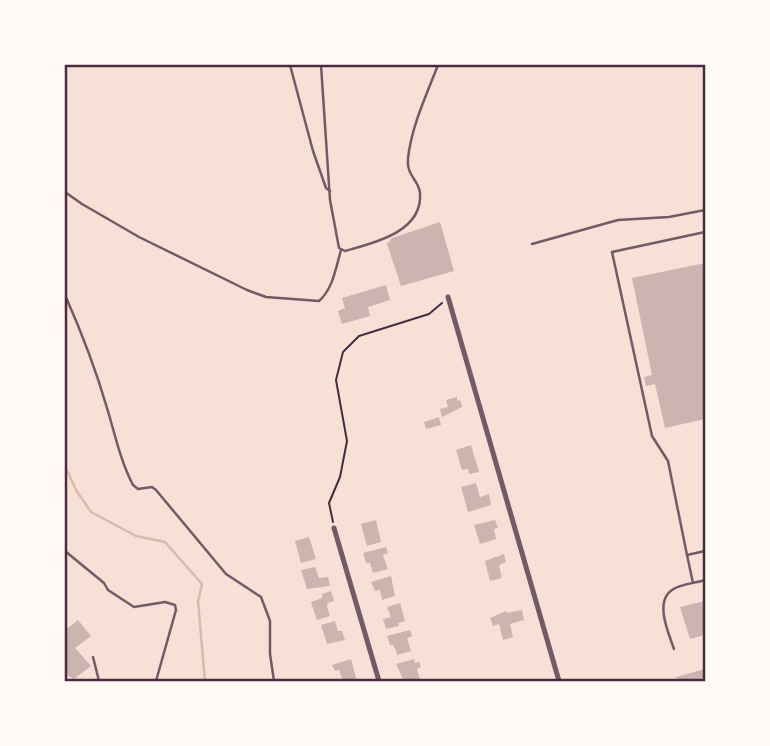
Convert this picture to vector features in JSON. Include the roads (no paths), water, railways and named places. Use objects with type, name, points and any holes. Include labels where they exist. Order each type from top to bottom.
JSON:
[{"type":"street","points":[[448,297],[559,681]]},
{"type":"street","points":[[334,528],[379,681]]},
{"type":"lane","points":[[290,65],[313,151],[326,188],[330,191]]},
{"type":"lane","points":[[321,65],[330,191],[338,248],[341,250]]},
{"type":"lane","points":[[341,250],[355,248],[397,233],[410,224],[415,215],[421,195],[409,174],[408,158],[416,118],[438,65]]},
{"type":"lane","points":[[65,192],[160,248],[266,297],[319,301],[330,286],[341,250]]},
{"type":"lane","points":[[532,244],[618,220],[662,218],[705,210]]},
{"type":"lane","points":[[694,583],[668,461],[652,436],[612,252],[705,232]]},
{"type":"lane","points":[[65,295],[107,410],[115,442],[133,485],[138,489],[152,487],[156,490],[226,574],[261,597],[270,621],[270,654],[274,681]]},
{"type":"lane","points":[[65,551],[104,583],[108,590],[134,607],[164,603],[175,605],[176,610],[156,681]]},
{"type":"lane","points":[[687,555],[705,551]]},
{"type":"lane","points":[[674,649],[664,610],[665,598],[672,589],[705,580]]},
{"type":"lane","points":[[93,657],[99,681]]},
{"type":"waterway","points":[[65,466],[76,490],[91,512],[136,536],[165,542],[202,584],[198,601],[205,681]]}]
